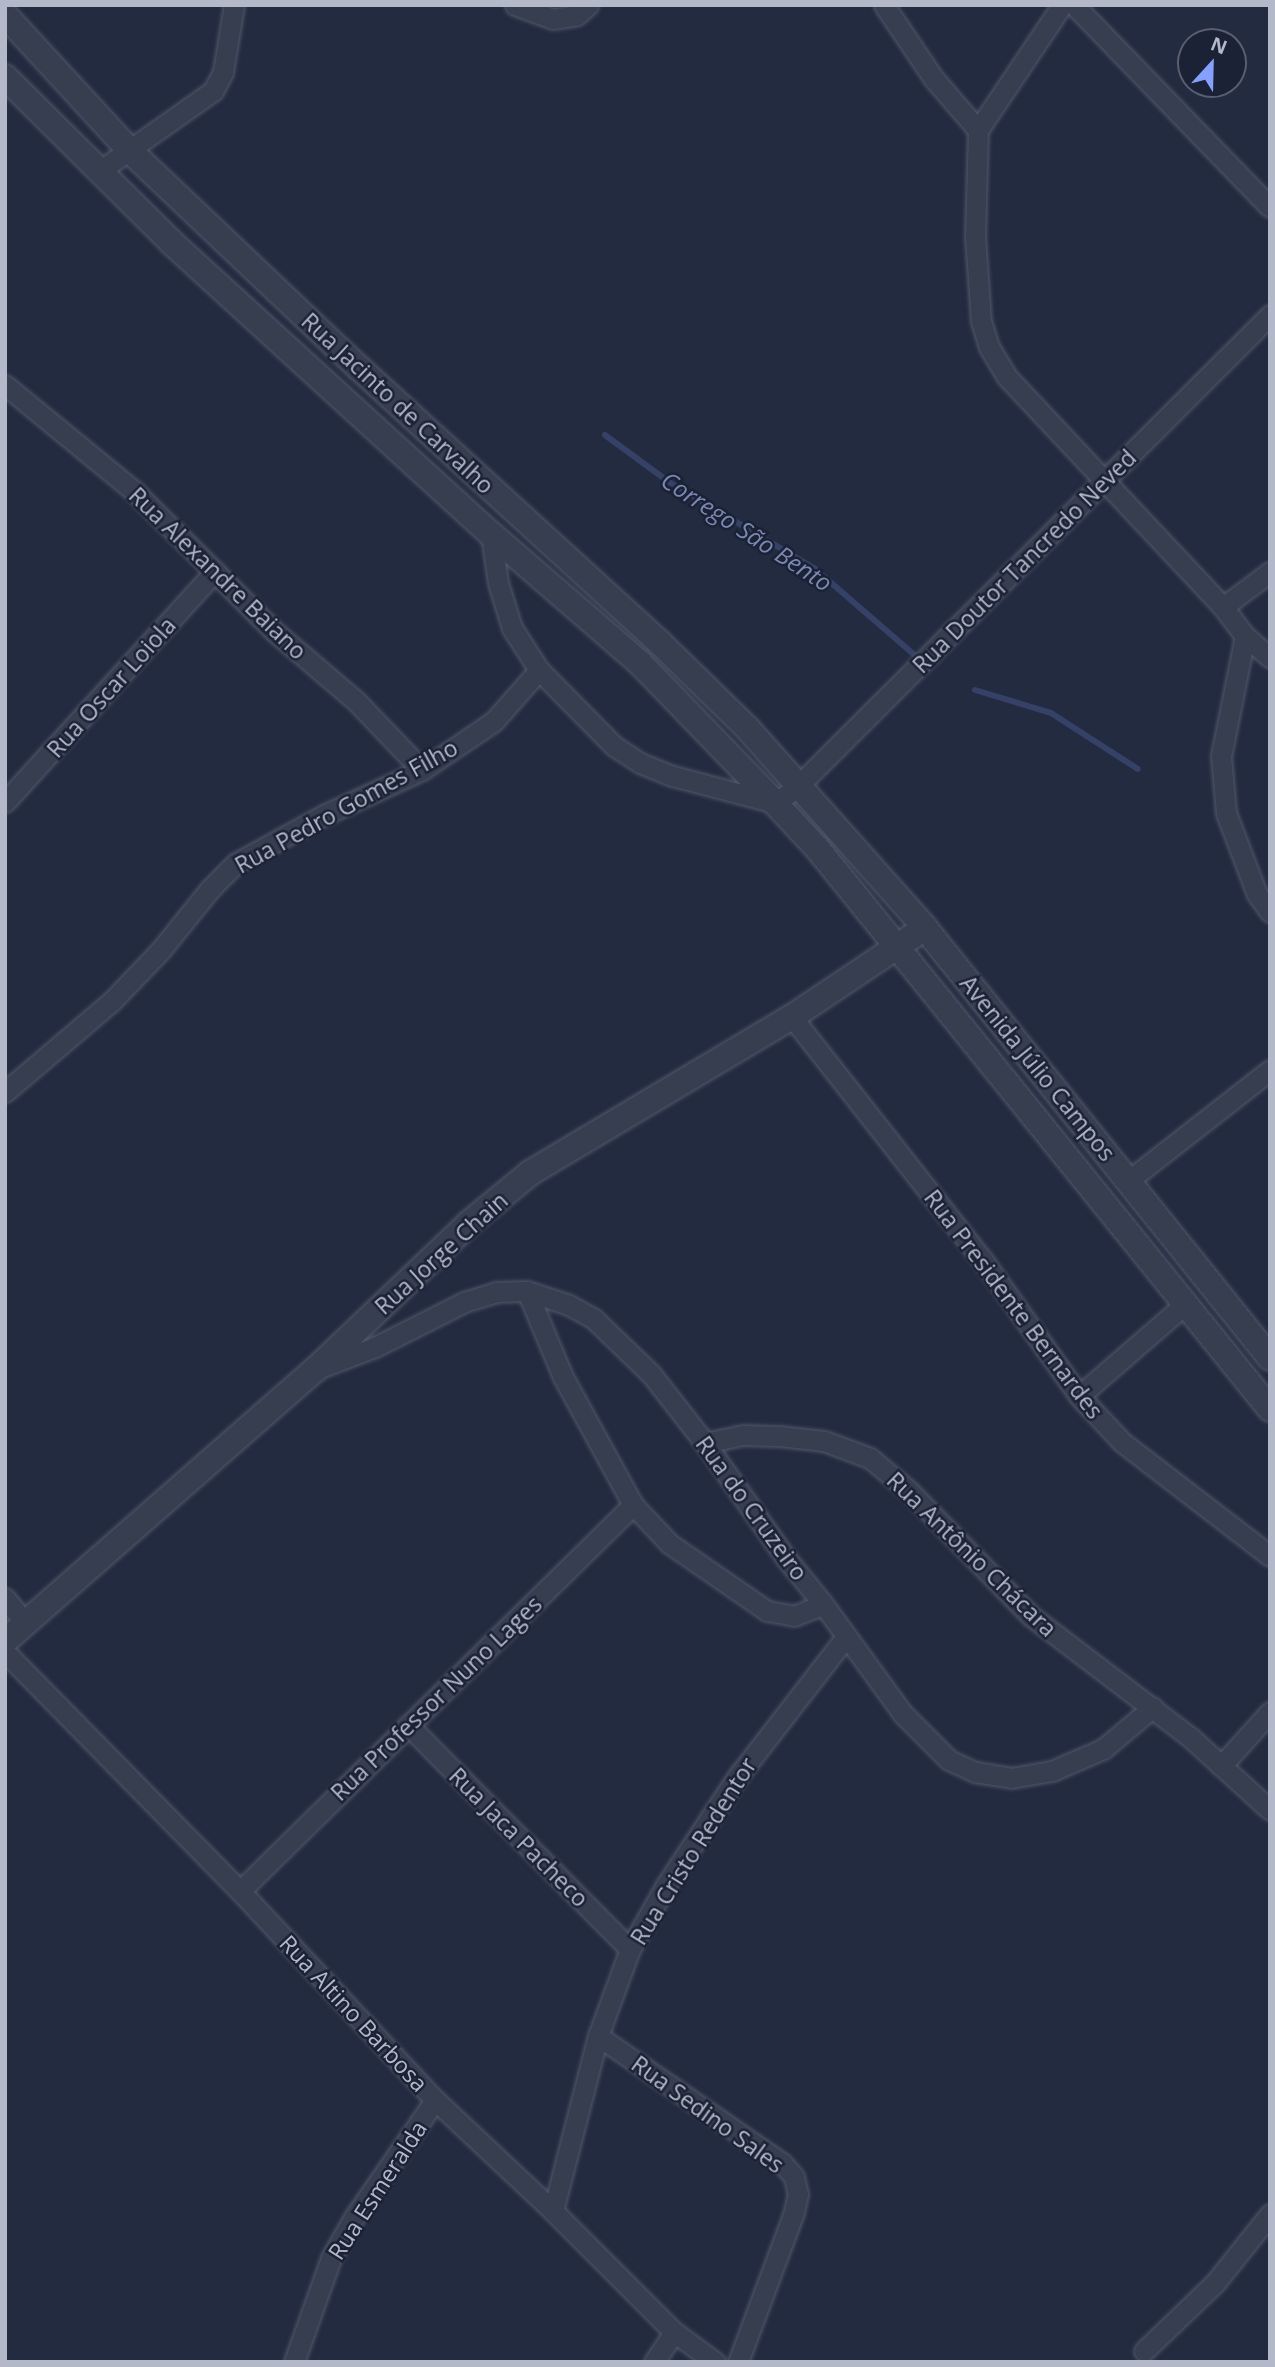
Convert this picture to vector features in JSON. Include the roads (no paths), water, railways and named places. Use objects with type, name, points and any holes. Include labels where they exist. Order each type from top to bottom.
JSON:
[{"type":"street","points":[[98,172],[213,91],[223,72],[234,5]]},
{"type":"street","points":[[515,5],[553,19],[576,15],[588,5]]},
{"type":"street","points":[[884,5],[934,79],[978,130]]},
{"type":"street","points":[[1062,5],[978,130],[976,293],[989,347],[1007,377],[1223,607],[1245,636],[1270,659]]},
{"type":"street","points":[[1074,5],[1270,208]]},
{"type":"street","name":"Rua Jacinto de Carvalho","points":[[5,15],[129,150],[360,369],[660,643],[748,729],[798,786]]},
{"type":"street","points":[[5,77],[98,172],[338,394],[491,534],[640,663],[775,803],[817,849],[1270,1409]]},
{"type":"street","name":"Rua Doutor Tancredo Neved","points":[[775,803],[798,786],[1270,315]]},
{"type":"street","points":[[338,394],[360,369]]},
{"type":"street","name":"Rua Alexandre Baiano","points":[[5,385],[133,490],[274,631],[356,701],[422,770]]},
{"type":"street","points":[[491,534],[498,583],[512,628],[539,670],[614,746],[640,763],[673,776],[775,803]]},
{"type":"street","name":"Rua Oscar Loiola","points":[[5,802],[215,571]]},
{"type":"street","points":[[1223,607],[1270,572]]},
{"type":"street","points":[[1245,636],[1221,756],[1226,813],[1257,894],[1270,912]]},
{"type":"street","points":[[640,663],[660,643]]},
{"type":"street","name":"Rua Pedro Gomes Filho","points":[[5,1092],[112,1001],[160,951],[210,889],[236,863],[324,815],[422,770],[494,721],[539,670]]},
{"type":"street","name":"Avenida Júlio Campos","points":[[798,786],[925,928],[1270,1358]]},
{"type":"street","name":"Rua Jorge Chain","points":[[5,1641],[316,1369],[468,1224],[530,1173],[792,1017],[925,928]]},
{"type":"street","points":[[945,1007],[971,986]]},
{"type":"street","name":"Rua Presidente Bernardes","points":[[792,1017],[982,1259],[1079,1396],[1122,1442],[1270,1556]]},
{"type":"street","points":[[1128,1181],[1270,1070]]},
{"type":"street","points":[[527,1291],[563,1377],[633,1505],[670,1544],[767,1611],[794,1616],[824,1604]]},
{"type":"street","name":"Rua do Cruzeiro","points":[[316,1369],[375,1347],[464,1302],[496,1292],[527,1291],[569,1305],[594,1318],[651,1374],[705,1443],[785,1557],[824,1604],[903,1714],[949,1760],[975,1772],[1011,1778],[1052,1771],[1103,1749],[1153,1707]]},
{"type":"street","points":[[1079,1396],[1184,1305]]},
{"type":"street","name":"Rua Antônio Chácara","points":[[705,1443],[744,1435],[779,1436],[824,1441],[870,1458],[908,1490],[1031,1616],[1153,1707],[1270,1810]]},
{"type":"street","name":"Rua Professor Nuno Lages","points":[[240,1891],[633,1505]]},
{"type":"street","points":[[5,1598],[26,1624]]},
{"type":"street","name":"Rua Cristo Redentor","points":[[552,2211],[598,2036],[630,1950],[666,1885],[738,1776],[846,1637]]},
{"type":"street","name":"Rua Altino Barbosa","points":[[5,1652],[240,1891],[435,2100],[674,2332],[715,2362]]},
{"type":"street","points":[[1221,1766],[1270,1712]]},
{"type":"street","name":"Rua Jaca Pacheco","points":[[408,1725],[630,1950]]},
{"type":"street","name":"Rua Sedino Sales","points":[[598,2036],[782,2163],[794,2177],[798,2194],[793,2215],[738,2362]]},
{"type":"street","name":"Rua Esmeralda","points":[[294,2362],[331,2258],[355,2216],[435,2100]]},
{"type":"street","points":[[1144,2351],[1215,2283],[1270,2214]]},
{"type":"street","points":[[654,2362],[674,2332]]},
{"type":"waterway","name":"Corrego São Bento","points":[[605,435],[669,482],[814,568],[918,658]]},
{"type":"waterway","name":"Corrego São Bento","points":[[975,690],[1051,713],[1138,769]]}]
